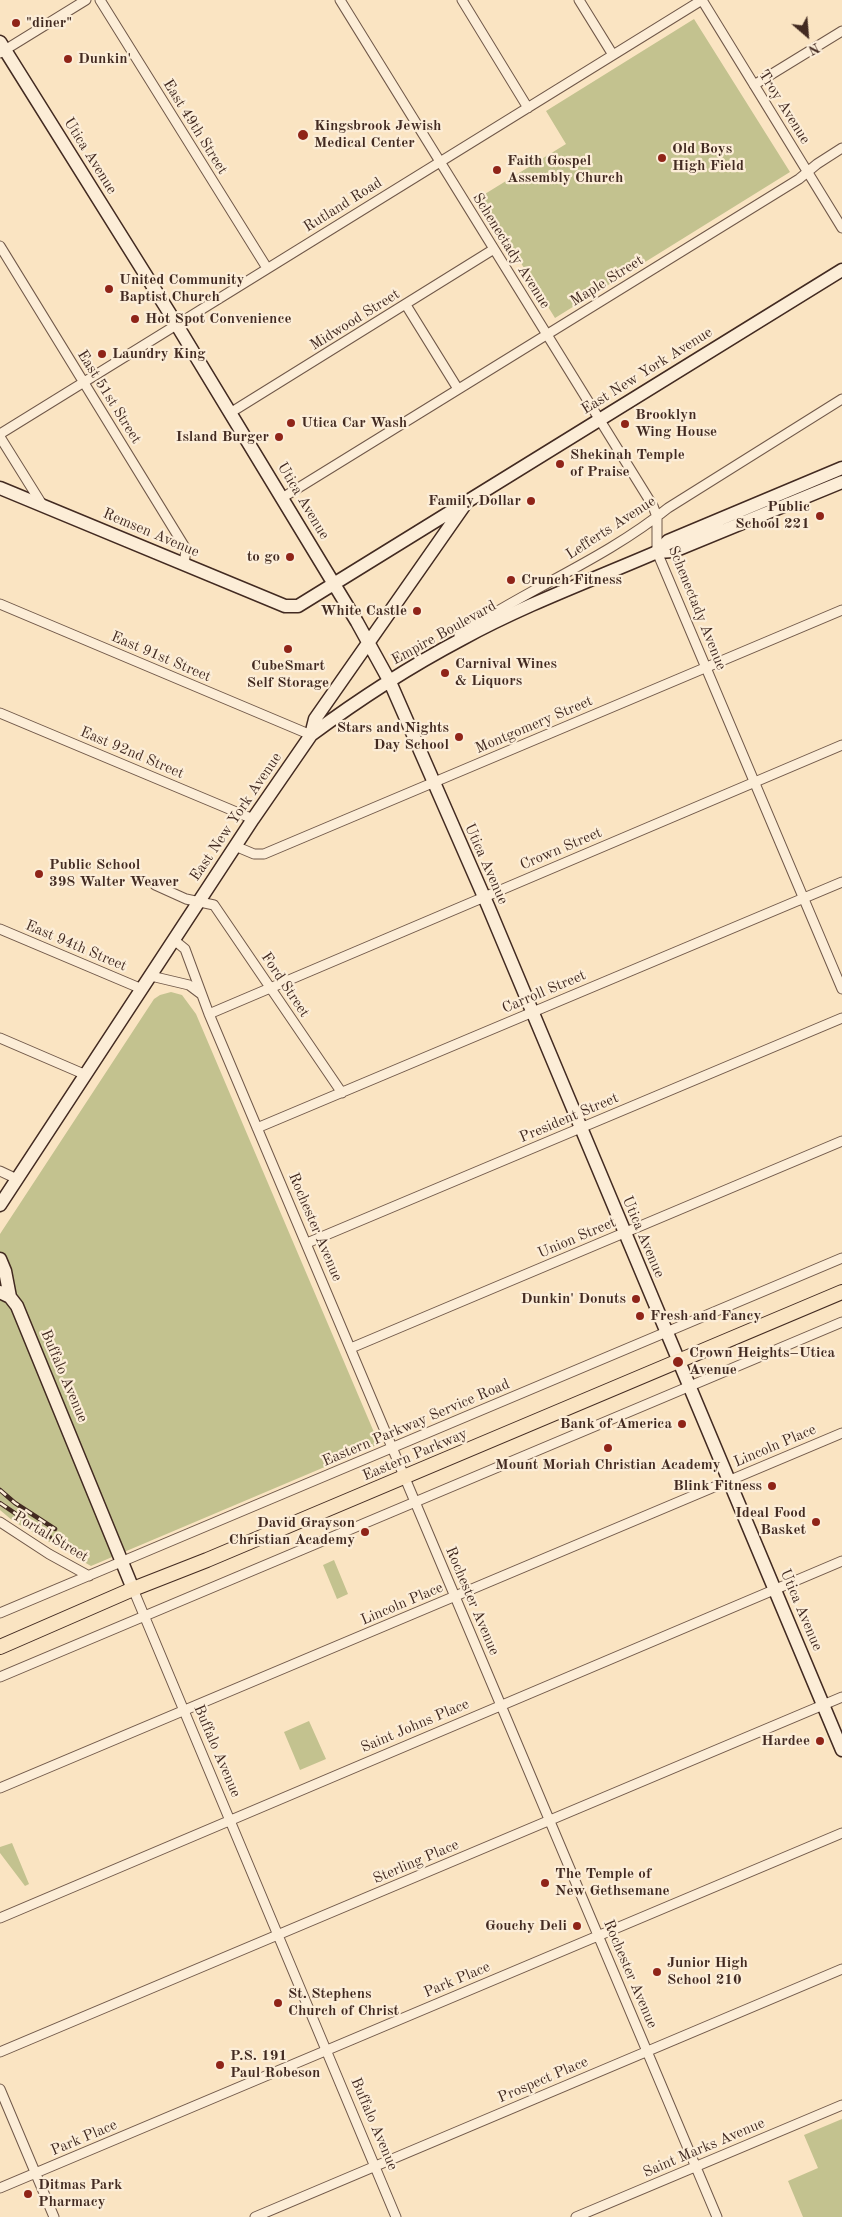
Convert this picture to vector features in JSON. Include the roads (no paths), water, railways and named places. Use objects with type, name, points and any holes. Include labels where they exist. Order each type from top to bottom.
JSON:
[{"type":"main road","name":"Utica Avenue","points":[[2,48],[176,324],[370,644],[390,682],[484,897],[842,1750]]},
{"type":"main road","name":"East New York Avenue","points":[[290,607],[305,602],[842,270]]},
{"type":"main road","name":"Empire Boulevard","points":[[657,552],[668,540],[842,468]]},
{"type":"main road","name":"Empire Boulevard","points":[[311,735],[390,682],[497,621],[657,552],[674,551],[842,482]]},
{"type":"main road","name":"Remsen Avenue","points":[[0,488],[290,607]]},
{"type":"main road","name":"East New York Avenue","points":[[0,1205],[252,819],[311,735],[314,719],[370,644],[469,499]]},
{"type":"main road","name":"Buffalo Avenue","points":[[0,1259],[5,1271],[5,1295],[15,1303],[133,1589]]},
{"type":"main road","name":"Eastern Parkway","points":[[0,1647],[133,1589],[842,1292]]},
{"type":"street","points":[[2,48],[86,0]]},
{"type":"street","name":"East 49th Street","points":[[100,0],[267,268]]},
{"type":"street","name":"Schenectady Avenue","points":[[340,0],[653,506],[657,517],[657,552],[842,989]]},
{"type":"street","points":[[462,0],[528,108]]},
{"type":"street","points":[[579,0],[613,55]]},
{"type":"street","name":"Rutland Road","points":[[0,435],[176,324],[702,0]]},
{"type":"street","name":"Troy Avenue","points":[[702,0],[842,228]]},
{"type":"street","points":[[754,85],[842,31]]},
{"type":"street","name":"Maple Street","points":[[282,498],[799,180],[807,172],[842,148]]},
{"type":"street","name":"East 51st Street","points":[[0,246],[186,549],[184,564]]},
{"type":"street","name":"Midwood Street","points":[[230,413],[494,249]]},
{"type":"street","points":[[406,304],[458,389]]},
{"type":"street","name":"Lefferts Avenue","points":[[447,648],[453,639],[469,628],[567,573],[842,399]]},
{"type":"street","points":[[0,435],[43,506]]},
{"type":"street","name":"East 91st Street","points":[[0,604],[311,735]]},
{"type":"street","name":"Montgomery Street","points":[[235,846],[254,854],[264,854],[842,610]]},
{"type":"street","name":"East 92nd Street","points":[[0,712],[252,819]]},
{"type":"street","name":"Crown Street","points":[[209,1014],[842,745]]},
{"type":"street","name":"Carroll Street","points":[[257,1128],[842,882]]},
{"type":"street","name":"Ford Street","points":[[155,885],[186,899],[214,905],[342,1093]]},
{"type":"street","name":"East 94th Street","points":[[0,929],[142,989]]},
{"type":"street","name":"Rochester Avenue","points":[[174,940],[185,949],[201,995],[717,2217]]},
{"type":"street","points":[[150,976],[189,984],[201,995]]},
{"type":"street","name":"President Street","points":[[307,1244],[842,1018]]},
{"type":"street","points":[[0,1038],[86,1075]]},
{"type":"street","name":"Union Street","points":[[351,1348],[842,1141]]},
{"type":"street","points":[[0,1171],[17,1179]]},
{"type":"street","name":"Eastern Parkway Service Road","points":[[0,1613],[842,1258]]},
{"type":"street","points":[[0,1677],[842,1322]]},
{"type":"street","name":"Lincoln Place","points":[[0,1788],[842,1433]]},
{"type":"street","name":"Portal Street","points":[[0,1522],[48,1554],[89,1576]]},
{"type":"street","name":"Saint Johns Place","points":[[0,1918],[842,1561]]},
{"type":"street","name":"Buffalo Avenue","points":[[133,1589],[182,1711],[396,2217]]},
{"type":"street","name":"Sterling Place","points":[[0,2052],[842,1697]]},
{"type":"street","name":"Park Place","points":[[0,2188],[842,1833]]},
{"type":"street","name":"Prospect Place","points":[[255,2217],[842,1969]]},
{"type":"street","points":[[0,2089],[54,2217]]},
{"type":"street","name":"Saint Marks Avenue","points":[[576,2217],[842,2105]]},
{"type":"railway","points":[[0,1490],[15,1503],[55,1529]]},
{"type":"railway","points":[[0,1503],[50,1537]]},
{"type":"place","name":"\"diner\"","points":[[16,23]]},
{"type":"place","name":"Dunkin'","points":[[68,59]]},
{"type":"place","name":"Kingsbrook Jewish Medical Center","points":[[303,135]]},
{"type":"place","name":"Old Boys High Field","points":[[662,158]]},
{"type":"place","name":"Faith Gospel Assembly Church","points":[[497,170]]},
{"type":"place","name":"United Community Baptist Church","points":[[109,289]]},
{"type":"place","name":"Hot Spot Convenience","points":[[135,319]]},
{"type":"place","name":"Laundry King","points":[[102,354]]},
{"type":"place","name":"Utica Car Wash","points":[[291,423]]},
{"type":"place","name":"Brooklyn Wing House","points":[[625,424]]},
{"type":"place","name":"Island Burger","points":[[279,437]]},
{"type":"place","name":"Shekinah Temple of Praise","points":[[560,464]]},
{"type":"place","name":"Family Dollar","points":[[531,501]]},
{"type":"place","name":"Public School 221","points":[[820,516]]},
{"type":"place","name":"to go","points":[[290,557]]},
{"type":"place","name":"Crunch Fitness","points":[[511,580]]},
{"type":"place","name":"White Castle","points":[[417,611]]},
{"type":"place","name":"CubeSmart Self Storage","points":[[288,649]]},
{"type":"place","name":"Carnival Wines & Liquors","points":[[445,673]]},
{"type":"place","name":"Stars and Nights Day School","points":[[459,737]]},
{"type":"place","name":"Public School 398 Walter Weaver","points":[[39,874]]},
{"type":"place","name":"Dunkin' Donuts","points":[[636,1299]]},
{"type":"place","name":"Fresh and Fancy","points":[[640,1316]]},
{"type":"place","name":"Crown Heights–Utica Avenue","points":[[678,1362]]},
{"type":"place","name":"Bank of America","points":[[682,1424]]},
{"type":"place","name":"Mount Moriah Christian Academy","points":[[608,1448]]},
{"type":"place","name":"Blink Fitness","points":[[772,1486]]},
{"type":"place","name":"Ideal Food Basket","points":[[816,1522]]},
{"type":"place","name":"David Grayson Christian Academy","points":[[365,1532]]},
{"type":"place","name":"Hardee","points":[[820,1741]]},
{"type":"place","name":"The Temple of New Gethsemane","points":[[545,1883]]},
{"type":"place","name":"Gouchy Deli","points":[[577,1926]]},
{"type":"place","name":"Junior High School 210","points":[[657,1972]]},
{"type":"place","name":"St. Stephens Church of Christ","points":[[278,2003]]},
{"type":"place","name":"P.S. 191 Paul Robeson","points":[[220,2065]]},
{"type":"place","name":"Ditmas Park Pharmacy","points":[[28,2194]]}]
